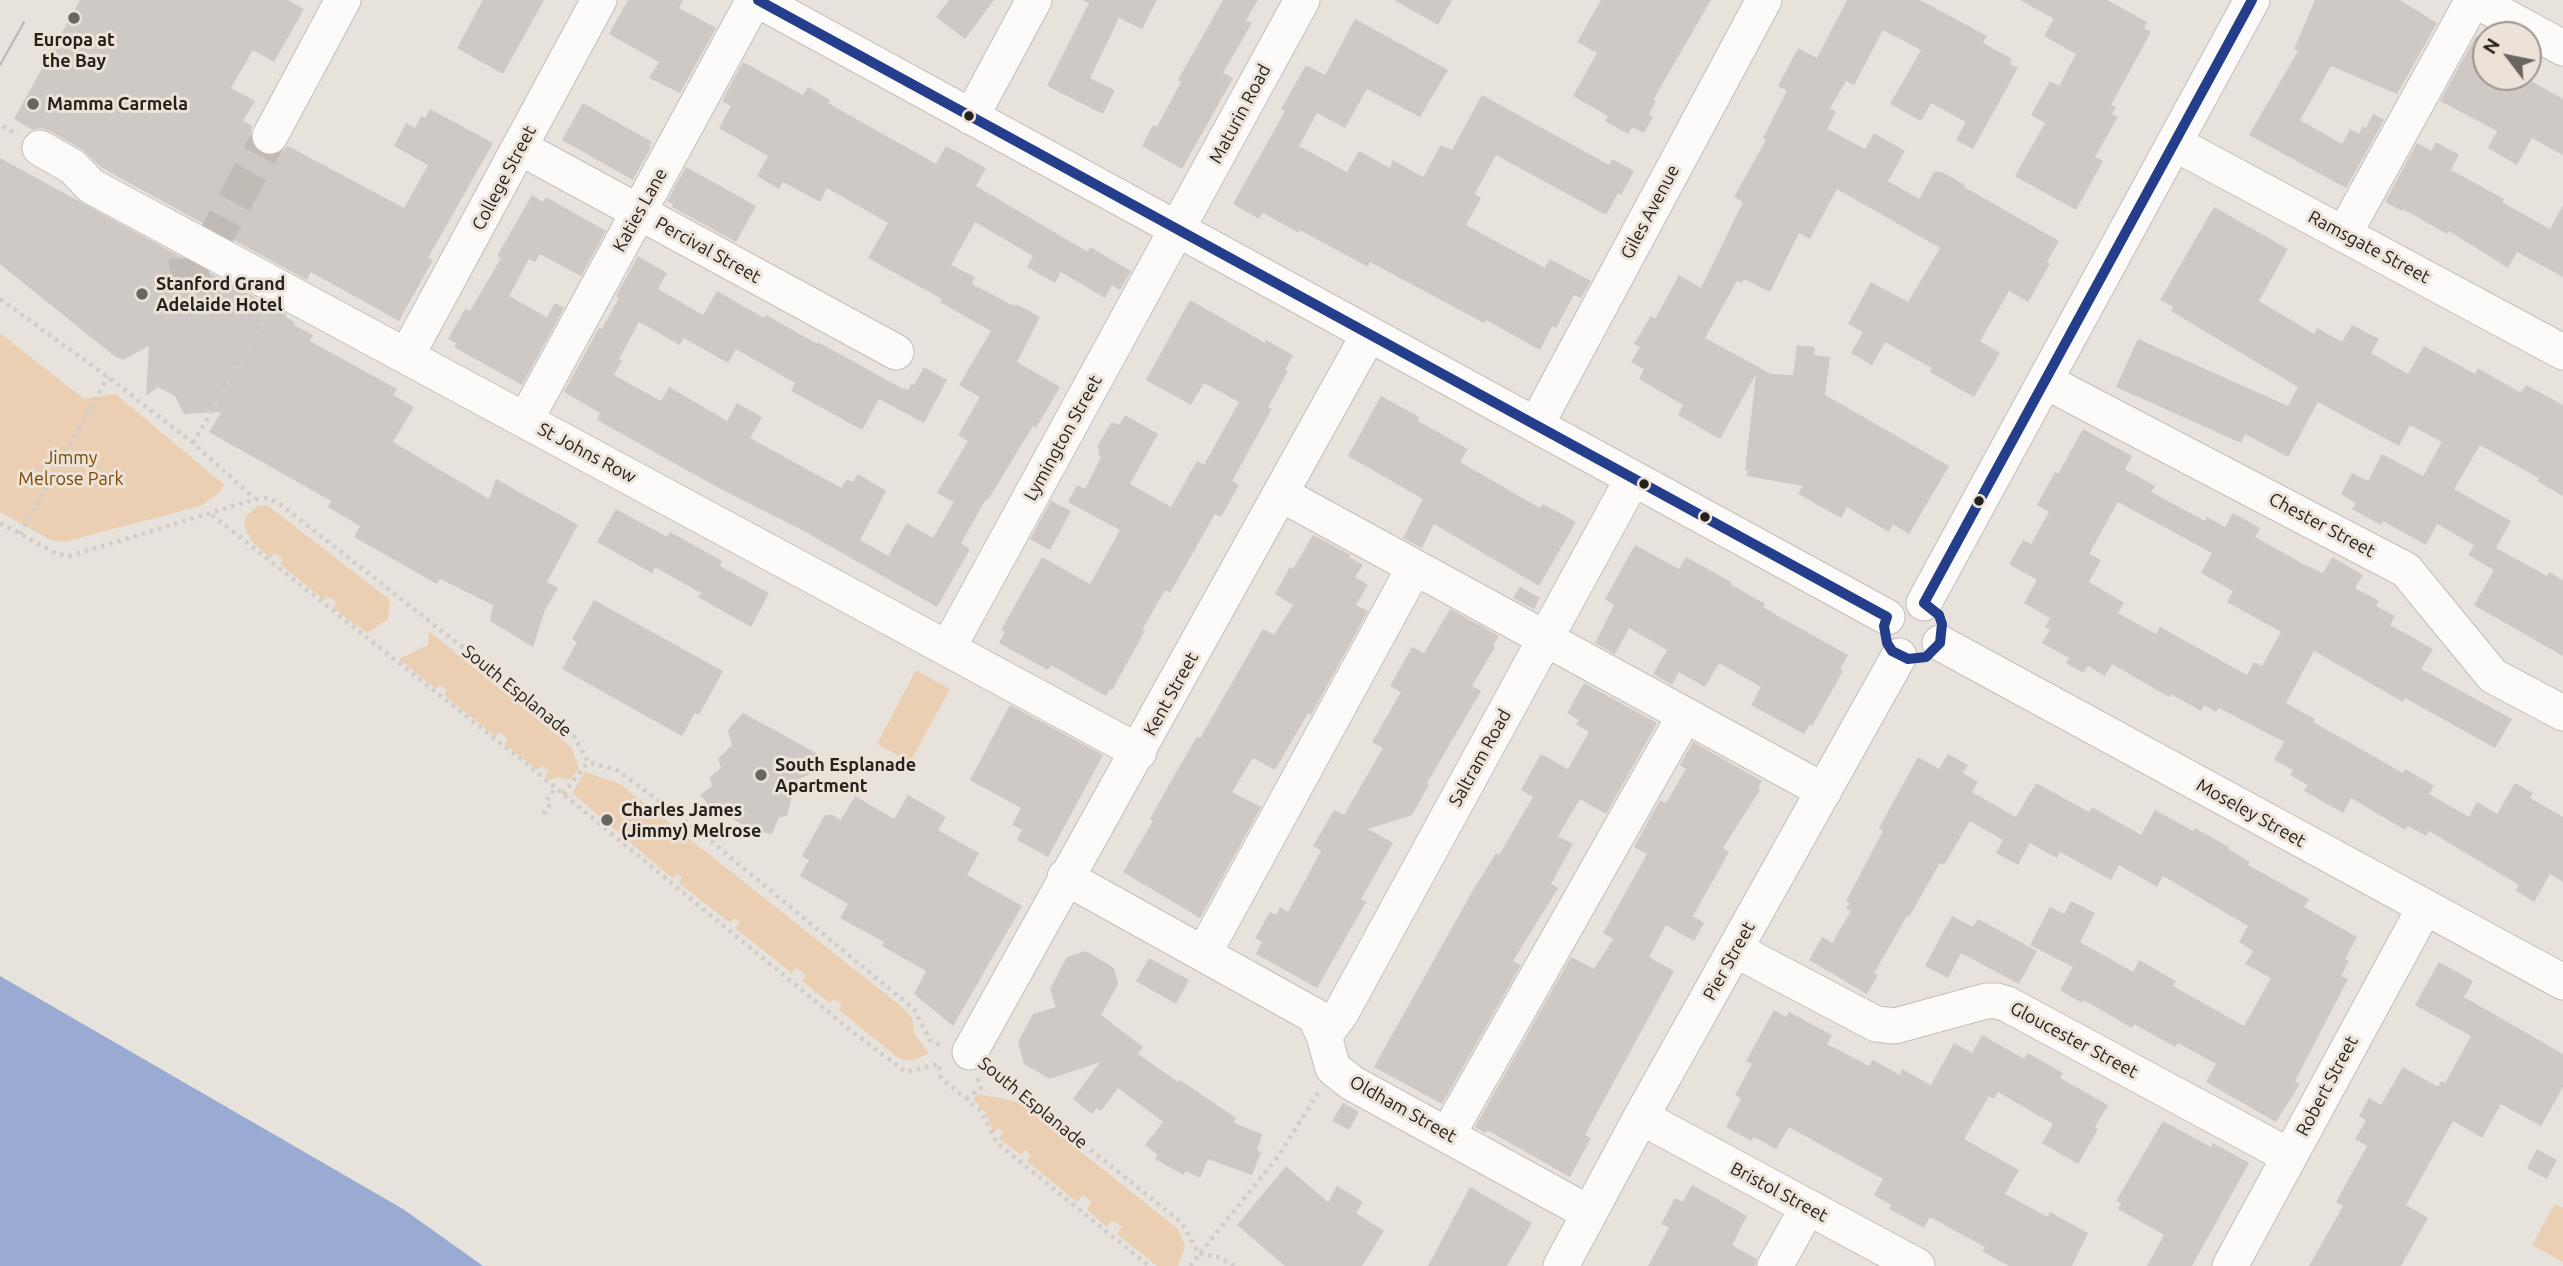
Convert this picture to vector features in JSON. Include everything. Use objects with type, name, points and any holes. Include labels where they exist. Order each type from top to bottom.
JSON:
[{"type":"street","points":[[270,136],[342,0]]},
{"type":"street","name":"College Street","points":[[407,355],[599,0]]},
{"type":"street","points":[[756,0],[1887,617]]},
{"type":"street","name":"Katies Lane","points":[[526,419],[756,0]]},
{"type":"street","points":[[971,117],[1034,0]]},
{"type":"street","name":"Maturin Road","points":[[1178,229],[1302,0]]},
{"type":"street","name":"Giles Avenue","points":[[1536,425],[1765,0]]},
{"type":"street","points":[[1924,603],[2252,0]]},
{"type":"street","points":[[2344,234],[2474,0],[2563,48]]},
{"type":"street","name":"Ramsgate Street","points":[[2174,143],[2563,352]]},
{"type":"street","name":"St Johns Row","points":[[40,148],[74,167],[91,186],[205,258],[285,287],[1139,752]]},
{"type":"street","name":"Percival Street","points":[[521,148],[896,352]]},
{"type":"street","name":"Lymington Street","points":[[948,648],[1178,229]]},
{"type":"street","name":"Kent Street","points":[[970,1052],[1369,334]]},
{"type":"street","name":"Chester Street","points":[[2045,381],[2406,570],[2493,676],[2563,713]]},
{"type":"street","name":"Saltram Road","points":[[1329,1052],[1341,1013],[1633,478]]},
{"type":"street","points":[[1281,494],[1824,791]]},
{"type":"street","points":[[1204,953],[1414,568]]},
{"type":"street","points":[[1907,601],[1924,603],[1939,615],[1942,624],[1940,643],[1926,657],[1908,659],[1899,656],[1892,651],[1884,635],[1887,617],[1892,610],[1907,601]]},
{"type":"street","name":"Moseley Street","points":[[1940,643],[2563,982]]},
{"type":"street","name":"Pier Street","points":[[1561,1266],[1641,1117],[1899,656]]},
{"type":"street","points":[[1448,1134],[1685,715]]},
{"type":"street","name":"Oldham Street","points":[[1065,877],[1315,1016],[1329,1052],[1352,1083],[1589,1213]]},
{"type":"street","name":"Robert Street","points":[[2230,1266],[2425,907]]},
{"type":"street","name":"Gloucester Street","points":[[1736,950],[1876,1024],[1895,1026],[1986,1001],[2007,1004],[2289,1156]]},
{"type":"street","name":"Bristol Street","points":[[1641,1117],[1917,1266]]},
{"type":"street","points":[[1775,1266],[1808,1207]]},
{"type":"path","points":[[193,443],[285,287]]},
{"type":"path","points":[[0,299],[193,443],[256,499],[212,515],[69,556],[57,554],[0,523]]},
{"type":"path","points":[[20,534],[108,377]]},
{"type":"path","name":"South Esplanade","points":[[256,499],[268,498],[280,504],[562,725],[573,734],[588,762],[617,770],[690,824],[914,1009],[930,1040],[944,1047],[970,1052],[1182,1223],[1199,1254]]},
{"type":"path","points":[[212,515],[563,794],[854,1033],[906,1072],[939,1064],[941,1078],[981,1111],[997,1143],[1149,1266]]},
{"type":"path","points":[[563,794],[588,762]]},
{"type":"path","points":[[546,809],[546,801],[555,788]]},
{"type":"path","points":[[1190,1266],[1279,1155],[1329,1052]]},
{"type":"path","points":[[1199,1254],[1218,1257],[1235,1266]]},
{"type":"green space","name":"Jimmy Melrose Park","points":[[0,333],[84,399],[116,394],[224,485],[219,493],[200,506],[64,542],[49,539],[0,512]]},
{"type":"green space","points":[[267,505],[390,600],[388,619],[367,633],[333,608],[337,603],[328,596],[324,600],[280,564],[283,559],[275,553],[271,558],[253,543],[244,526],[246,516],[258,506]]},
{"type":"green space","points":[[429,631],[571,747],[579,768],[570,780],[558,777],[551,780],[545,776],[549,771],[541,766],[538,770],[504,744],[508,739],[500,732],[495,736],[444,695],[447,690],[439,685],[436,689],[399,659],[428,645]]},
{"type":"green space","points":[[916,670],[950,689],[910,762],[877,744]]},
{"type":"green space","points":[[585,772],[620,784],[902,1007],[912,1018],[914,1033],[929,1054],[912,1060],[896,1056],[839,1010],[842,1005],[834,999],[830,1003],[802,981],[806,975],[796,968],[792,973],[735,928],[740,922],[735,918],[730,923],[679,883],[682,877],[677,874],[673,879],[572,793]]},
{"type":"green space","points":[[979,1094],[1018,1102],[1178,1229],[1185,1246],[1178,1266],[1157,1266],[1117,1234],[1122,1227],[1112,1220],[1107,1227],[1087,1210],[1092,1202],[1083,1195],[1077,1202],[1027,1161],[1031,1155],[1025,1150],[1021,1155],[999,1139],[1003,1132],[998,1128],[994,1133],[985,1112],[974,1100]]},
{"type":"green space","points":[[2555,1204],[2563,1208],[2563,1262],[2532,1245]]},
{"type":"water","points":[[0,976],[403,1209],[483,1266],[0,1266]]},
{"type":"building","points":[[80,0],[288,0],[304,9],[274,62],[253,50],[231,88],[255,101],[243,121],[252,126],[250,136],[253,146],[260,153],[270,156],[280,153],[288,146],[404,208],[428,165],[394,146],[406,123],[415,128],[421,116],[425,118],[430,109],[493,143],[428,258],[433,260],[399,321],[311,272],[307,280],[118,177],[101,167],[83,150],[50,131],[41,128],[33,130],[14,119]]},
{"type":"building","points":[[483,0],[544,0],[503,74],[457,48]]},
{"type":"building","points":[[628,0],[683,0],[679,8],[716,28],[680,93],[649,78],[659,62],[609,34]]},
{"type":"building","points":[[949,0],[994,0],[965,39],[936,17]]},
{"type":"building","points":[[1082,0],[1157,0],[1142,29],[1119,18],[1090,78],[1115,90],[1103,114],[1047,86],[1089,3]]},
{"type":"building","points":[[1223,0],[1258,0],[1246,20],[1252,23],[1223,73],[1233,78],[1182,169],[1142,146],[1153,125],[1157,127],[1181,82],[1178,80]]},
{"type":"building","points":[[1394,0],[1452,0],[1438,25]]},
{"type":"building","points":[[1601,0],[1711,0],[1653,100],[1656,101],[1649,114],[1653,117],[1644,133],[1632,127],[1628,134],[1605,121],[1608,116],[1573,96],[1597,53],[1577,42]]},
{"type":"building","points":[[1847,0],[1920,0],[1987,36],[1983,43],[2012,59],[2010,64],[2018,68],[1973,149],[1956,140],[1966,122],[1931,103],[1921,121],[1890,104],[1921,50],[1883,30],[1854,85],[1846,81],[1830,108],[1836,112],[1827,129],[1865,149],[1874,133],[1905,151],[1888,181],[1919,199],[1934,172],[1942,172],[2059,241],[2047,262],[2050,264],[2028,302],[2009,291],[1980,341],[2000,353],[1974,397],[1930,372],[1932,368],[1885,342],[1872,365],[1851,353],[1863,332],[1848,324],[1871,282],[1908,302],[1940,248],[1837,189],[1810,239],[1799,233],[1770,292],[1744,279],[1742,283],[1737,281],[1705,338],[1771,374],[1793,375],[1797,345],[1815,347],[1814,355],[1830,357],[1825,395],[1949,466],[1909,534],[1893,524],[1889,532],[1847,507],[1841,518],[1798,494],[1803,486],[1747,476],[1748,471],[1745,470],[1756,374],[1720,439],[1678,415],[1683,405],[1639,379],[1644,369],[1631,362],[1640,347],[1634,344],[1651,316],[1655,319],[1679,275],[1701,288],[1743,202],[1734,197],[1766,140],[1763,138],[1787,91],[1778,86],[1798,48],[1817,58]]},
{"type":"building","points":[[2020,0],[2107,0],[2147,22],[2144,28],[2151,32],[2111,105],[2116,107],[2112,114],[2118,117],[2095,157],[2103,161],[2076,210],[2015,176],[2045,123],[2031,115],[2050,81],[2059,86],[2076,54],[2044,36],[2054,19]]},
{"type":"building","points":[[2315,0],[2400,0],[2437,23],[2397,94],[2331,66],[2300,120],[2342,144],[2350,129],[2359,134],[2363,126],[2366,128],[2373,114],[2384,120],[2346,188],[2249,135],[2298,51],[2294,49]]},
{"type":"building","points":[[1355,19],[1448,70],[1420,117],[1367,89],[1345,128],[1317,113],[1299,146],[1347,172],[1359,151],[1390,168],[1393,160],[1423,177],[1441,145],[1452,150],[1482,95],[1609,165],[1612,159],[1634,171],[1606,215],[1496,155],[1475,194],[1481,198],[1466,225],[1545,268],[1550,259],[1591,281],[1581,298],[1574,295],[1556,328],[1552,326],[1540,350],[1370,262],[1368,267],[1300,230],[1299,233],[1263,213],[1259,219],[1233,204],[1285,111],[1281,109],[1306,65],[1325,75]]},
{"type":"building","points":[[2472,43],[2472,91],[2542,91],[2542,87],[2563,99],[2563,155],[2532,138],[2517,165],[2488,148],[2497,131],[2440,101]]},
{"type":"building","points":[[743,62],[803,95],[808,87],[830,100],[828,103],[936,164],[946,146],[986,168],[976,186],[1088,252],[1090,247],[1131,271],[1120,290],[1112,285],[1105,298],[1061,272],[1055,283],[1027,267],[1033,256],[975,222],[951,265],[975,277],[972,284],[1040,317],[1017,362],[1060,387],[1036,428],[1033,426],[988,500],[986,499],[961,543],[970,549],[937,607],[800,529],[717,487],[597,420],[600,413],[564,392],[599,328],[602,329],[619,298],[616,296],[638,256],[667,273],[658,289],[703,315],[717,291],[901,388],[908,390],[911,384],[914,385],[924,367],[947,380],[924,423],[879,399],[862,430],[791,391],[795,383],[736,349],[728,363],[684,338],[680,345],[639,322],[619,359],[622,361],[614,375],[661,401],[669,387],[727,421],[737,403],[762,417],[750,438],[841,488],[847,479],[853,482],[858,474],[886,491],[860,540],[888,556],[907,523],[933,538],[954,502],[937,493],[968,441],[958,435],[980,397],[959,385],[991,331],[940,302],[942,299],[868,258],[888,223],[827,188],[820,202],[783,182],[779,189],[757,176],[768,156],[719,128],[731,106],[722,101]]},
{"type":"building","points":[[583,103],[652,142],[633,180],[562,140]]},
{"type":"building","points":[[2436,142],[2459,155],[2451,170],[2504,199],[2502,202],[2550,229],[2563,205],[2563,277],[2517,252],[2508,268],[2449,231],[2447,234],[2385,202],[2417,143],[2431,151]]},
{"type":"building","points":[[0,158],[287,315],[286,317],[295,322],[294,325],[313,335],[310,341],[397,389],[393,395],[414,407],[393,442],[489,499],[496,479],[578,525],[547,582],[558,588],[545,610],[533,647],[490,621],[493,605],[440,579],[437,584],[354,537],[360,526],[328,507],[331,501],[209,432],[221,412],[184,414],[175,396],[158,387],[146,396],[149,346],[123,360],[113,355],[0,264]]},
{"type":"building","points":[[686,167],[756,206],[736,242],[672,207],[673,204],[667,201]]},
{"type":"building","points":[[532,195],[543,202],[546,197],[606,231],[581,276],[540,254],[535,262],[529,259],[509,296],[547,317],[555,303],[564,308],[522,385],[454,347],[456,343],[448,339],[465,309],[470,311],[501,258],[497,256]]},
{"type":"building","points":[[2214,207],[2288,249],[2259,301],[2314,334],[2317,328],[2342,342],[2352,325],[2379,339],[2371,353],[2408,374],[2424,346],[2475,374],[2478,368],[2521,393],[2526,385],[2563,405],[2563,496],[2537,481],[2539,478],[2480,445],[2454,489],[2511,521],[2496,548],[2547,576],[2549,572],[2563,580],[2563,656],[2474,605],[2494,570],[2468,555],[2474,545],[2437,524],[2426,545],[2383,521],[2381,525],[2352,509],[2356,503],[2341,494],[2352,473],[2368,481],[2382,454],[2423,476],[2442,442],[2410,425],[2399,446],[2318,402],[2288,457],[2245,434],[2241,443],[2116,387],[2138,339],[2288,406],[2298,387],[2171,311],[2173,307],[2160,300]]},
{"type":"building","points":[[1190,300],[1265,343],[1266,340],[1293,355],[1285,370],[1288,371],[1268,407],[1272,409],[1232,481],[1239,485],[1221,517],[1215,514],[1170,593],[1165,590],[1142,630],[1145,631],[1106,696],[1051,665],[1048,670],[999,643],[1005,632],[1001,630],[1042,557],[1090,584],[1120,530],[1068,502],[1077,485],[1085,489],[1101,457],[1097,447],[1112,422],[1119,425],[1125,415],[1158,434],[1130,484],[1171,507],[1197,461],[1204,465],[1239,402],[1204,383],[1191,405],[1146,380]]},
{"type":"building","points":[[1381,396],[1419,417],[1418,421],[1468,449],[1460,462],[1540,508],[1543,504],[1576,522],[1539,586],[1434,524],[1422,548],[1403,538],[1423,499],[1348,456]]},
{"type":"building","points":[[2083,429],[2132,456],[2125,469],[2155,486],[2151,492],[2205,521],[2207,517],[2225,527],[2233,513],[2260,528],[2255,537],[2305,565],[2323,573],[2332,557],[2363,575],[2355,588],[2379,601],[2376,606],[2395,616],[2390,625],[2433,649],[2421,669],[2512,719],[2495,748],[2405,698],[2403,702],[2314,651],[2286,703],[2315,719],[2313,722],[2403,773],[2405,769],[2434,786],[2429,794],[2469,817],[2477,802],[2497,814],[2515,783],[2533,793],[2530,798],[2563,817],[2563,882],[2550,874],[2534,902],[2516,891],[2519,885],[2429,831],[2426,836],[2408,826],[2405,830],[2351,798],[2343,813],[2304,791],[2308,785],[2290,775],[2293,770],[2274,760],[2284,742],[2219,708],[2216,712],[2204,705],[2201,711],[2171,694],[2169,697],[2112,664],[2105,676],[2088,666],[2083,673],[2066,663],[2069,658],[2042,643],[2050,630],[2045,627],[2050,618],[2024,603],[2037,580],[2009,564],[2023,540],[2031,544],[2049,512],[2037,505],[2055,472],[2058,474]],"holes":[[[2118,502],[2212,553],[2201,573],[2233,591],[2227,602],[2281,632],[2262,666],[2254,662],[2247,675],[2160,627],[2156,634],[2118,613],[2124,603],[2089,582],[2101,560],[2089,554]]]},
{"type":"building","points":[[1051,501],[1071,511],[1050,550],[1030,539]]},
{"type":"building","points":[[616,509],[667,537],[670,532],[701,549],[722,561],[720,566],[769,593],[751,627],[698,597],[701,593],[655,567],[652,573],[597,542]]},
{"type":"building","points":[[1313,535],[1351,555],[1349,557],[1363,565],[1355,577],[1368,585],[1356,605],[1368,611],[1311,715],[1308,713],[1275,770],[1253,758],[1232,792],[1261,807],[1200,918],[1123,872],[1153,821],[1150,819],[1175,774],[1197,737],[1200,738],[1263,629],[1274,635],[1293,605],[1275,594]]},
{"type":"building","points":[[1635,545],[1679,569],[1686,557],[1765,604],[1763,607],[1848,655],[1840,669],[1843,671],[1812,726],[1810,724],[1804,734],[1751,705],[1761,687],[1719,663],[1705,687],[1679,672],[1672,685],[1653,674],[1667,650],[1629,628],[1615,654],[1595,643],[1614,605],[1605,599]]},
{"type":"building","points":[[1520,587],[1540,598],[1534,609],[1513,598]]},
{"type":"building","points":[[594,600],[723,671],[699,715],[695,713],[682,736],[562,669],[577,642],[572,639]]},
{"type":"building","points":[[1450,609],[1499,636],[1472,686],[1481,691],[1427,783],[1429,785],[1412,815],[1368,829],[1393,843],[1361,899],[1366,902],[1317,988],[1256,954],[1262,942],[1255,938],[1270,912],[1276,915],[1280,907],[1288,912],[1321,851],[1313,846],[1334,810],[1344,815],[1383,748],[1372,742],[1401,692],[1390,686],[1412,647],[1424,653]]},
{"type":"building","points":[[1584,683],[1657,723],[1606,814],[1580,799],[1558,836],[1573,844],[1551,884],[1558,888],[1513,961],[1521,965],[1442,1104],[1374,1067],[1473,890],[1496,853],[1499,855],[1533,797],[1521,790],[1541,754],[1568,769],[1589,732],[1576,724],[1579,720],[1567,713]]},
{"type":"building","points":[[1010,705],[1103,755],[1048,857],[1017,840],[1022,830],[1012,825],[1021,808],[970,780]]},
{"type":"building","name":"South Esplanade Apartment","points":[[743,713],[818,754],[815,772],[783,786],[793,792],[787,816],[779,817],[772,834],[755,831],[711,808],[700,795],[712,786],[710,777],[721,768],[718,759],[732,745],[728,730]]},
{"type":"building","points":[[1693,742],[1762,781],[1758,789],[1760,790],[1723,848],[1729,852],[1693,916],[1704,923],[1694,941],[1666,925],[1649,957],[1674,971],[1585,1135],[1591,1138],[1570,1177],[1487,1130],[1486,1133],[1475,1127],[1571,957],[1594,969],[1613,939],[1603,933],[1647,854],[1634,847],[1660,800],[1666,803],[1686,769],[1680,765]]},
{"type":"building","points":[[1948,754],[1968,765],[1963,773],[1978,782],[1972,792],[2016,817],[2036,783],[2089,812],[2092,807],[2141,835],[2155,810],[2229,847],[2228,849],[2250,862],[2248,865],[2309,899],[2304,907],[2357,937],[2345,959],[2349,961],[2341,976],[2348,979],[2295,1081],[2300,1084],[2276,1122],[2206,1082],[2216,1064],[2178,1043],[2175,1047],[2134,1024],[2132,1028],[2084,1000],[2082,1003],[2060,990],[2073,967],[2030,945],[2050,907],[2064,914],[2071,901],[2095,913],[2080,942],[2133,972],[2139,960],[2176,981],[2173,986],[2244,1026],[2271,978],[2245,964],[2253,951],[2239,942],[2248,926],[2163,876],[2157,887],[2119,865],[2111,880],[2060,852],[2057,858],[2030,843],[2018,865],[1996,853],[2003,840],[1970,821],[1944,865],[1940,863],[1909,917],[1907,916],[1874,973],[1878,975],[1867,994],[1809,960],[1822,937],[1832,943],[1851,911],[1846,908],[1850,903],[1846,901],[1883,831],[1879,828],[1918,757],[1939,769]]},
{"type":"building","points":[[908,795],[946,817],[938,830],[979,853],[967,875],[1022,906],[953,1026],[914,994],[926,971],[882,946],[884,942],[840,918],[848,904],[800,876],[809,860],[802,856],[825,815],[841,820],[855,796],[894,819]]},
{"type":"building","points":[[1952,916],[1973,927],[1978,919],[2037,951],[2019,984],[1961,953],[1948,978],[1925,966]]},
{"type":"building","points":[[1086,951],[1114,968],[1118,984],[1101,1015],[1143,1047],[1138,1054],[1236,1118],[1234,1123],[1262,1134],[1257,1150],[1261,1152],[1252,1175],[1208,1159],[1200,1178],[1186,1171],[1183,1175],[1155,1159],[1158,1155],[1145,1145],[1163,1122],[1118,1088],[1101,1111],[1097,1108],[1092,1114],[1073,1099],[1100,1062],[1050,1079],[1024,1064],[1018,1042],[1033,1014],[1056,1007],[1050,989],[1067,957]]},
{"type":"building","points":[[1149,958],[1189,980],[1176,1004],[1136,981]]},
{"type":"building","points":[[2439,962],[2473,981],[2464,997],[2563,1054],[2563,1087],[2541,1126],[2501,1104],[2482,1138],[2453,1121],[2406,1205],[2428,1218],[2401,1266],[2309,1266],[2343,1206],[2336,1202],[2367,1146],[2355,1139],[2366,1120],[2359,1116],[2369,1098],[2381,1105],[2403,1067],[2438,1087],[2441,1081],[2445,1083],[2471,1036],[2415,1005]]},
{"type":"building","points":[[1774,1010],[1786,1017],[1789,1012],[1832,1035],[1827,1044],[1869,1066],[1873,1060],[1900,1075],[1902,1069],[1931,1085],[1954,1043],[1972,1053],[1982,1035],[2024,1059],[2028,1053],[2063,1073],[2060,1078],[2108,1105],[2078,1164],[2042,1143],[2053,1124],[1998,1092],[1994,1099],[1989,1096],[1964,1139],[2019,1170],[2005,1194],[2048,1217],[2050,1212],[2088,1233],[2072,1266],[2009,1266],[1982,1251],[1985,1247],[1930,1217],[1924,1228],[1889,1209],[1891,1205],[1874,1195],[1883,1179],[1789,1127],[1776,1149],[1754,1137],[1751,1141],[1726,1127],[1741,1099],[1735,1095],[1752,1064],[1746,1061]]},
{"type":"building","points":[[1343,1103],[1359,1112],[1349,1130],[1332,1121]]},
{"type":"building","points":[[2163,1121],[2211,1147],[2213,1143],[2249,1163],[2192,1266],[2147,1266],[2164,1235],[2118,1209],[2121,1203],[2116,1201]]},
{"type":"building","points":[[2537,1149],[2557,1160],[2547,1179],[2527,1168]]},
{"type":"building","points":[[1286,1166],[1328,1202],[1337,1186],[1363,1202],[1356,1213],[1384,1231],[1362,1266],[1285,1266],[1237,1225]]},
{"type":"building","points":[[1692,1185],[1747,1216],[1732,1245],[1757,1259],[1755,1266],[1648,1266],[1669,1228],[1661,1224],[1675,1198],[1683,1202]]},
{"type":"building","points":[[1470,1187],[1532,1223],[1507,1266],[1428,1266]]},
{"type":"tunnel","points":[[209,249],[270,136]]},
{"type":"tunnel","points":[[186,258],[187,268],[195,274],[214,274]]},
{"type":"tram line","points":[[0,65],[24,22]]},
{"type":"transit line","points":[[758,0],[1887,617],[1884,626],[1887,643],[1892,651],[1908,659],[1926,657],[1940,643],[1942,624],[1939,615],[1924,603],[2252,0]]},
{"type":"place","name":"Europa at the Bay","points":[[74,18]]},
{"type":"place","name":"Mamma Carmela","points":[[33,104]]},
{"type":"place","name":"Stanford Grand Adelaide Hotel","points":[[142,294]]},
{"type":"place","name":"South Esplanade Apartment","points":[[761,775]]},
{"type":"place","name":"Charles James (Jimmy) Melrose","points":[[607,820]]}]
